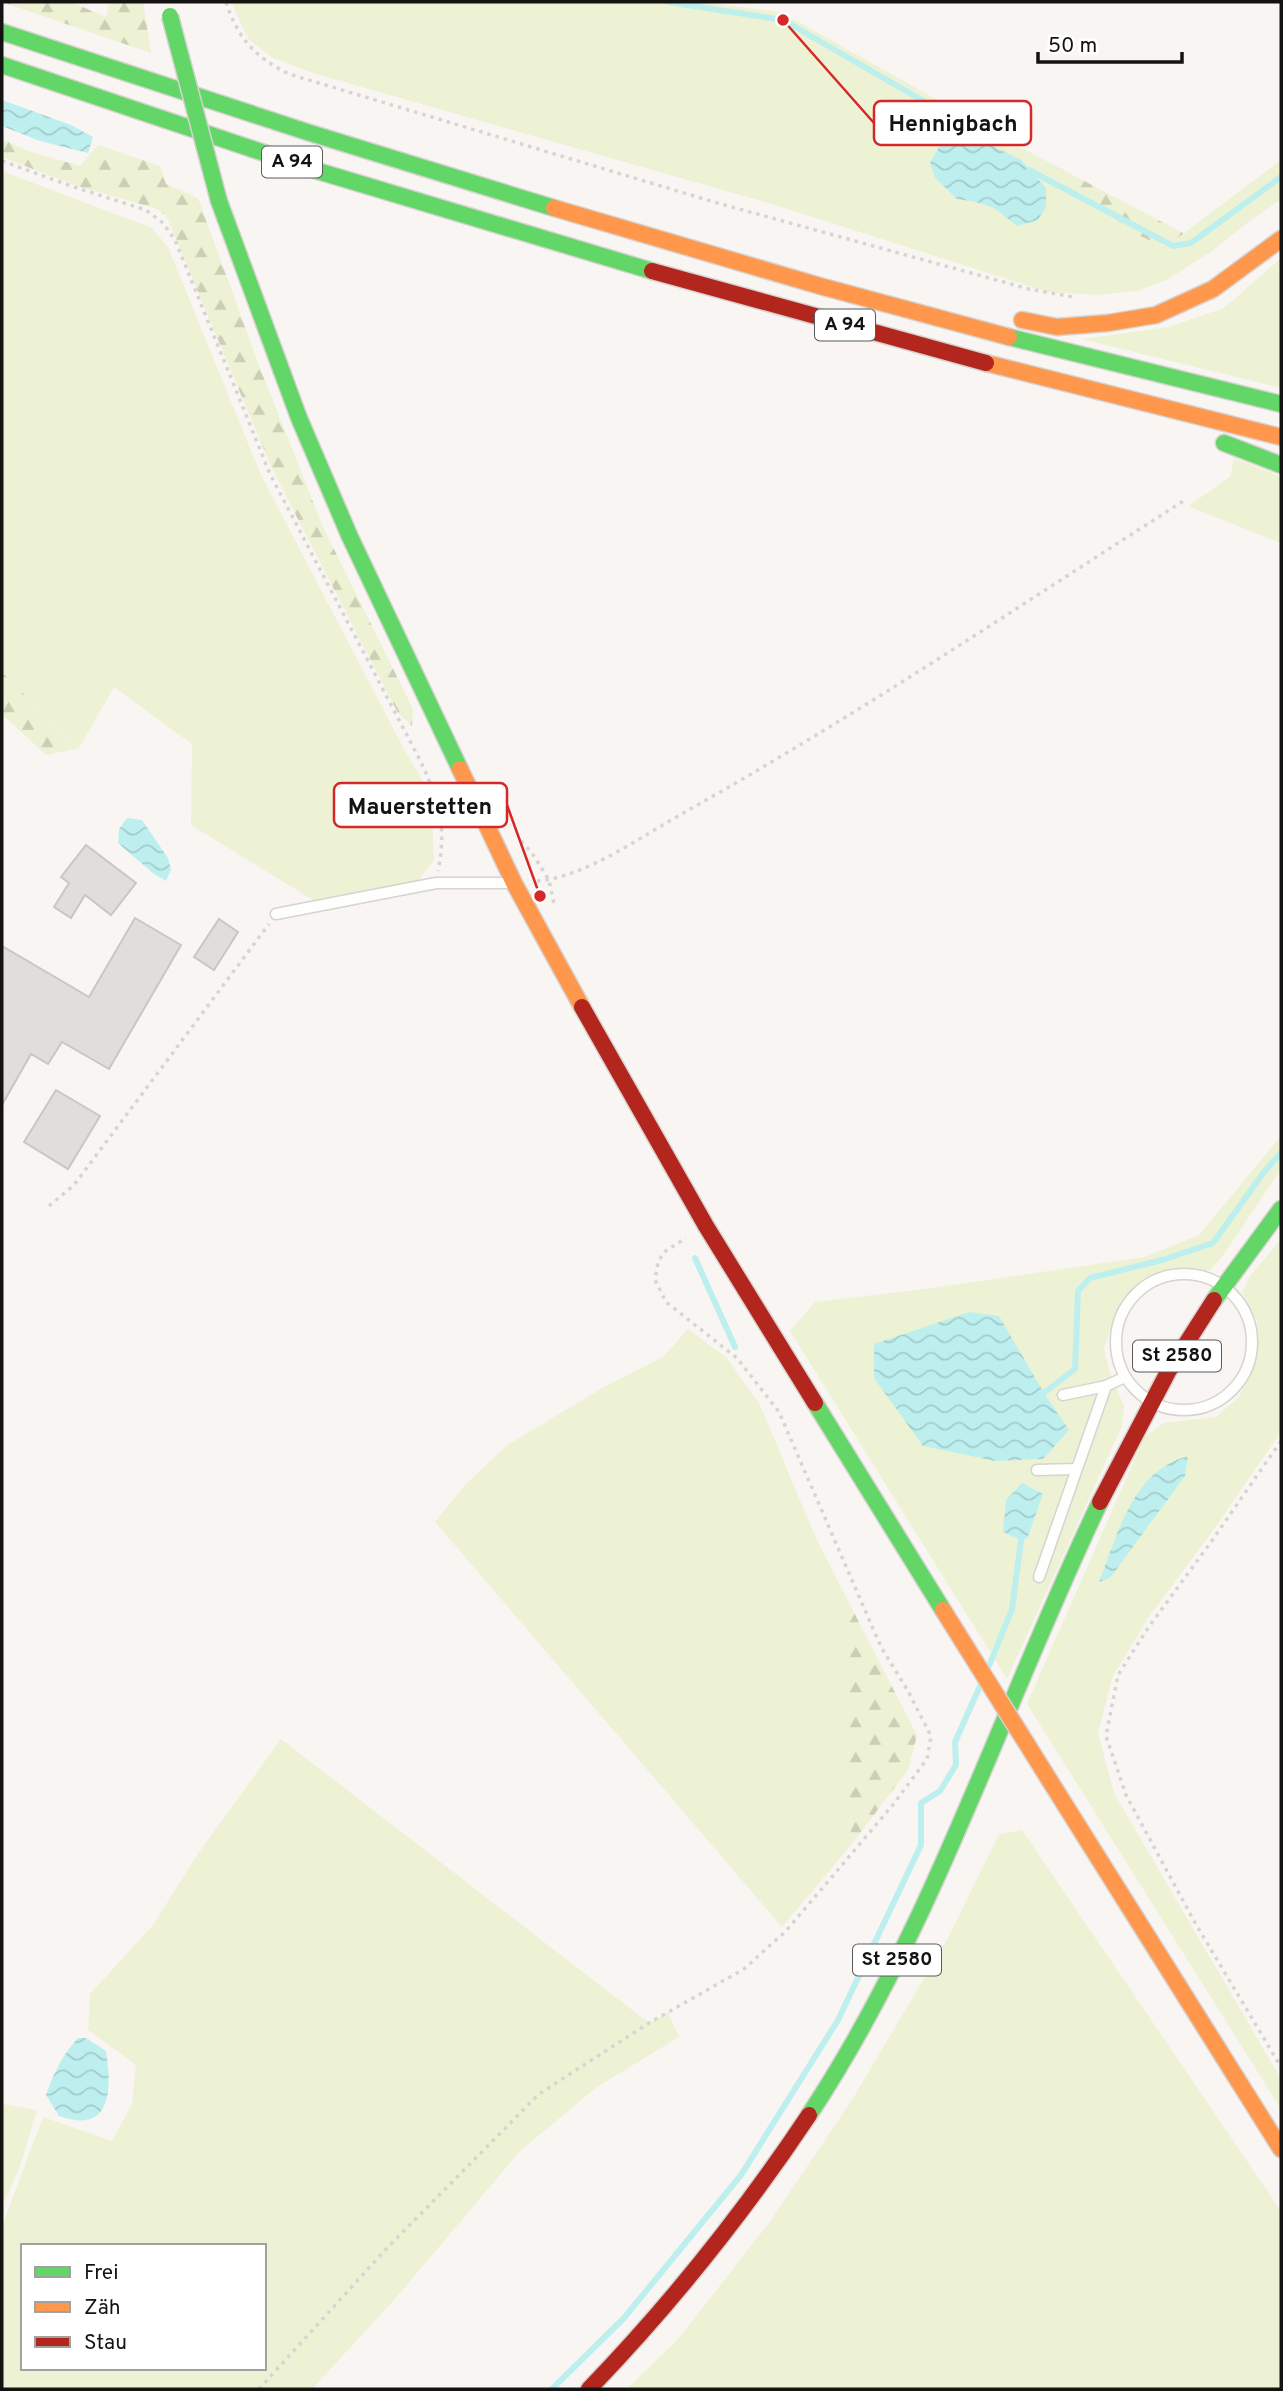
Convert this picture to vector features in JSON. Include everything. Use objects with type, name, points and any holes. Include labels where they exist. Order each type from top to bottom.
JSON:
[{"type":"main road","points":[[168,9],[219,201],[299,418],[350,537],[514,883],[706,1226],[1281,2149]]},
{"type":"main road","name":"A 94","points":[[2,32],[188,95],[640,234],[940,318],[1281,404]]},
{"type":"main road","name":"A 94","points":[[2,65],[211,136],[438,208],[798,313],[1107,395],[1281,437]]},
{"type":"main road","points":[[940,318],[997,315],[1057,327],[1108,323],[1156,315],[1213,289],[1281,239]]},
{"type":"main road","points":[[1107,395],[1141,416],[1179,428]]},
{"type":"main road","points":[[1204,436],[1281,465]]},
{"type":"main road","name":"St 2580","points":[[589,2389],[650,2325],[744,2207],[827,2085],[880,1994],[919,1917],[1071,1561],[1150,1402],[1222,1286],[1281,1209]]},
{"type":"lane","points":[[276,914],[436,883],[514,883]]},
{"type":"lane","points":[[1188,1274],[1208,1278],[1222,1286],[1243,1307],[1252,1330],[1252,1355],[1244,1378],[1227,1397],[1205,1408],[1180,1411],[1150,1402],[1138,1393],[1125,1377],[1117,1357],[1116,1336],[1121,1316],[1132,1298],[1147,1284],[1167,1276],[1188,1274]]},
{"type":"lane","points":[[1063,1395],[1106,1386],[1125,1377]]},
{"type":"lane","points":[[1039,1577],[1106,1386]]},
{"type":"lane","points":[[1037,1470],[1076,1469]]},
{"type":"path","points":[[226,2],[247,45],[270,65],[289,74],[714,202],[1029,289],[1078,298]]},
{"type":"path","points":[[2,161],[146,210],[163,223],[175,240],[270,474],[421,762],[438,800],[442,828],[441,858],[436,883]]},
{"type":"path","points":[[549,880],[590,865],[788,754],[1185,500]]},
{"type":"path","points":[[518,838],[532,853],[549,880],[556,912]]},
{"type":"path","points":[[49,1206],[74,1185],[276,914]]},
{"type":"path","points":[[259,2389],[388,2247],[539,2094],[649,2023],[744,1969],[786,1931],[892,1806],[927,1759],[931,1737],[908,1691],[881,1647],[779,1412],[737,1357],[666,1302],[655,1280],[658,1262],[664,1252],[706,1226]]},
{"type":"path","points":[[1281,1441],[1148,1628],[1118,1675],[1106,1736],[1126,1795],[1194,1922],[1281,2067]]},
{"type":"green space","points":[[2,2],[71,2],[106,17],[109,2],[143,2],[151,53]]},
{"type":"green space","points":[[231,2],[700,2],[781,12],[1033,154],[1076,203],[1164,248],[1281,160],[1281,199],[1212,251],[1168,279],[1137,291],[1097,295],[1048,292],[775,205],[313,73],[271,57],[248,39]]},
{"type":"green space","points":[[2,139],[28,151],[80,166],[98,145],[160,166],[166,184],[198,198],[260,368],[323,527],[413,709],[412,726],[398,713],[272,469],[166,215],[154,208],[77,186],[2,157]]},
{"type":"green space","points":[[1033,154],[1183,234],[1164,248],[1076,203]]},
{"type":"green space","points":[[2,171],[152,228],[168,247],[261,475],[406,753],[431,795],[434,860],[418,881],[313,900],[191,825],[192,744],[114,687],[79,748],[2,672]]},
{"type":"green space","points":[[1281,258],[1281,388],[1082,339],[1169,327],[1224,308]]},
{"type":"green space","points":[[1234,458],[1281,477],[1281,543],[1188,506],[1230,477]]},
{"type":"green space","points":[[2,672],[79,748],[46,755],[2,714]]},
{"type":"green space","points":[[1281,1136],[1281,1169],[1224,1254],[1210,1270],[1177,1272],[1146,1280],[1121,1300],[1104,1348],[1110,1373],[1124,1406],[1122,1426],[1007,1679],[790,1331],[815,1302],[1145,1257],[1199,1235]]},
{"type":"green space","points":[[1281,1239],[1281,1432],[1149,1617],[1113,1676],[1098,1733],[1114,1793],[1281,2079],[1281,2109],[1027,1704],[1144,1438],[1163,1423],[1216,1417],[1239,1397],[1256,1362],[1257,1321],[1242,1292],[1250,1276]]},
{"type":"green space","points":[[688,1329],[727,1358],[760,1405],[815,1536],[845,1595],[851,1845],[782,1927],[435,1522],[465,1485],[506,1446],[604,1387],[663,1357]]},
{"type":"green space","points":[[845,1595],[917,1735],[908,1770],[851,1845]]},
{"type":"green space","points":[[281,1739],[649,2023],[668,2012],[679,2037],[597,2087],[521,2150],[394,2300],[312,2389],[2,2389],[2,2226],[43,2117],[112,2141],[132,2104],[136,2065],[88,2030],[90,1994],[153,1925],[197,1855]]},
{"type":"green space","points":[[1022,1830],[1281,2211],[1281,2389],[627,2389],[678,2339],[769,2223],[852,2100],[949,1936],[999,1834]]},
{"type":"green space","points":[[2,2104],[37,2110],[19,2169],[2,2206]]},
{"type":"water","points":[[2,100],[71,125],[93,137],[88,153],[40,141],[2,126]]},
{"type":"water","points":[[957,134],[971,135],[1021,160],[1046,188],[1046,207],[1038,220],[1017,226],[994,208],[957,199],[935,178],[930,162],[940,146]]},
{"type":"water","points":[[127,818],[142,820],[168,858],[171,870],[166,881],[118,843],[119,829]]},
{"type":"water","points":[[969,1312],[999,1316],[1069,1430],[1043,1459],[995,1461],[923,1446],[874,1378],[874,1344]]},
{"type":"water","points":[[1188,1456],[1185,1476],[1110,1578],[1099,1582],[1121,1525],[1140,1490],[1153,1475]]},
{"type":"water","points":[[1022,1483],[1043,1494],[1027,1539],[1021,1540],[1003,1532],[1006,1500]]},
{"type":"water","points":[[78,2038],[86,2038],[106,2051],[109,2080],[105,2105],[99,2114],[90,2119],[76,2120],[59,2116],[46,2095],[59,2065]]},
{"type":"building","points":[[86,845],[136,883],[111,915],[85,895],[71,918],[54,907],[69,883],[61,877]]},
{"type":"building","points":[[135,918],[181,945],[109,1069],[62,1042],[48,1064],[31,1054],[2,1105],[2,946],[89,997]]},
{"type":"building","points":[[219,919],[238,932],[214,970],[194,957]]},
{"type":"building","points":[[56,1090],[100,1116],[68,1169],[24,1142]]},
{"type":"waterway","points":[[668,2],[783,20],[946,114],[957,134]]},
{"type":"waterway","points":[[1029,170],[1173,246],[1191,243],[1281,177]]},
{"type":"waterway","points":[[1044,1393],[1075,1369],[1078,1291],[1090,1278],[1162,1260],[1213,1243],[1264,1172],[1281,1153]]},
{"type":"waterway","points":[[695,1258],[735,1347]]},
{"type":"waterway","points":[[989,1666],[1012,1609],[1021,1540]]},
{"type":"waterway","points":[[552,2389],[624,2318],[741,2175],[838,2020],[921,1845],[921,1803],[940,1791],[956,1765],[955,1742],[980,1686]]},
{"type":"traffic: fast","points":[[170,16],[219,201]]},
{"type":"traffic: fast","points":[[2,32],[307,132],[554,208]]},
{"type":"traffic: fast","points":[[2,65],[321,172],[652,271]]},
{"type":"traffic: fast","points":[[219,201],[299,418],[350,537],[460,769]]},
{"type":"traffic: fast","points":[[1009,337],[1281,404]]},
{"type":"traffic: fast","points":[[1224,443],[1281,465]]},
{"type":"traffic: fast","points":[[1214,1300],[1281,1209]]},
{"type":"traffic: fast","points":[[815,1403],[943,1610]]},
{"type":"traffic: fast","points":[[809,2115],[853,2043],[930,1892],[1064,1579],[1100,1502]]},
{"type":"traffic: slow","points":[[554,208],[820,286],[1009,337]]},
{"type":"traffic: slow","points":[[1022,320],[1057,327],[1108,323],[1156,315],[1213,289],[1281,239]]},
{"type":"traffic: slow","points":[[986,363],[1281,437]]},
{"type":"traffic: slow","points":[[460,769],[514,883],[582,1007]]},
{"type":"traffic: slow","points":[[943,1610],[1050,1781]]},
{"type":"traffic: slow","points":[[1050,1781],[1281,2149]]},
{"type":"traffic: jam","points":[[652,271],[986,363]]},
{"type":"traffic: jam","points":[[582,1007],[706,1226],[815,1403]]},
{"type":"traffic: jam","points":[[1100,1502],[1168,1372],[1214,1300]]},
{"type":"traffic: jam","points":[[589,2389],[649,2324],[705,2257],[809,2115]]},
{"type":"place","name":"Hennigbach","points":[[783,20]]},
{"type":"place","name":"Mauerstetten","points":[[540,896]]}]
